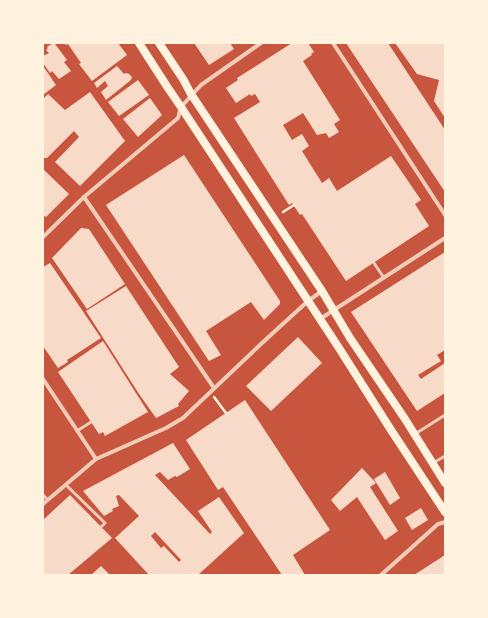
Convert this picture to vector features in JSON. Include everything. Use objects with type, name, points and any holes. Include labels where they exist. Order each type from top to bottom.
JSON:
[{"type":"main road","points":[[139,43],[445,512]]},
{"type":"main road","points":[[159,43],[191,94],[322,291],[350,338],[445,483]]},
{"type":"street","points":[[43,237],[84,197],[178,118],[181,106],[201,85],[260,43]]},
{"type":"street","points":[[333,43],[445,215]]},
{"type":"street","points":[[84,197],[214,388]]},
{"type":"street","points":[[320,319],[445,238]]},
{"type":"street","points":[[43,504],[96,459],[166,428],[183,418],[308,301],[322,291]]},
{"type":"street","points":[[43,379],[96,459]]},
{"type":"street","points":[[381,575],[438,524],[445,522]]},
{"type":"lane","points":[[374,262],[384,278]]},
{"type":"lane","points":[[414,434],[445,415]]},
{"type":"lane","points":[[77,431],[91,422]]},
{"type":"lane","points":[[433,463],[445,456]]},
{"type":"lane","points":[[66,485],[105,523],[101,527]]},
{"type":"lane","points":[[43,495],[48,500]]},
{"type":"path","points":[[283,212],[294,205]]},
{"type":"path","points":[[210,392],[226,413]]},
{"type":"building","points":[[53,43],[67,60],[64,62],[71,71],[59,79],[52,71],[50,73],[43,63],[43,56],[49,53],[46,50],[48,48],[47,47]]},
{"type":"building","points":[[64,43],[118,43],[127,55],[92,81],[79,64],[81,63],[68,44],[66,45]]},
{"type":"building","points":[[194,43],[230,43],[234,49],[209,65]]},
{"type":"building","points":[[292,43],[308,43],[314,52],[303,61],[340,120],[334,124],[339,132],[329,138],[326,133],[317,135],[303,113],[283,125],[292,140],[302,134],[309,146],[302,151],[322,183],[329,178],[337,191],[391,156],[421,200],[415,204],[429,226],[346,281],[302,214],[300,215],[292,203],[289,205],[234,118],[260,102],[255,94],[251,96],[250,94],[236,103],[226,88],[238,80],[237,78]]},
{"type":"building","points":[[346,43],[388,43],[445,130],[445,192]]},
{"type":"building","points":[[395,43],[445,43],[445,118],[434,101],[439,80],[417,74]]},
{"type":"building","points":[[43,66],[56,85],[43,95]]},
{"type":"building","points":[[117,66],[124,74],[129,74],[132,77],[131,80],[106,100],[101,92],[108,86],[105,81],[97,88],[94,83]]},
{"type":"building","points":[[138,80],[149,95],[119,116],[108,102]]},
{"type":"building","points":[[90,92],[125,141],[80,186],[55,162],[79,137],[74,131],[47,158],[43,158],[43,99],[48,94],[65,110]]},
{"type":"building","points":[[150,98],[162,115],[138,137],[123,119]]},
{"type":"building","points":[[184,155],[280,301],[280,304],[264,320],[251,302],[206,331],[221,355],[209,361],[106,205]]},
{"type":"building","points":[[43,169],[69,194],[46,217],[43,215]]},
{"type":"building","points":[[81,228],[89,229],[125,284],[87,309],[52,258]]},
{"type":"building","points":[[445,252],[445,350],[437,355],[441,361],[418,375],[421,379],[445,363],[445,393],[417,411],[351,312]]},
{"type":"building","points":[[50,263],[101,338],[67,360],[68,362],[58,368],[43,346],[43,267]]},
{"type":"building","points":[[126,286],[179,367],[170,374],[189,391],[178,404],[179,406],[156,418],[86,311]]},
{"type":"building","points":[[298,337],[322,363],[271,411],[246,386]]},
{"type":"building","points":[[103,341],[148,412],[105,436],[103,432],[99,434],[58,372]]},
{"type":"building","points":[[245,400],[330,530],[293,555],[305,575],[282,575],[223,487],[218,490],[186,440]]},
{"type":"building","points":[[173,443],[190,469],[177,477],[175,476],[168,480],[160,472],[155,475],[210,534],[212,532],[198,511],[219,497],[244,533],[198,575],[149,575],[115,538],[139,516],[119,495],[116,496],[119,506],[112,509],[113,511],[104,516],[83,491]],"holes":[[[155,532],[181,560],[179,562],[164,546],[161,548],[151,536]]]},
{"type":"building","points":[[362,468],[376,483],[370,487],[398,531],[385,540],[357,497],[340,511],[331,500]]},
{"type":"building","points":[[385,472],[400,498],[390,505],[374,479]]},
{"type":"building","points":[[70,495],[112,538],[68,575],[43,575],[43,520]]},
{"type":"building","points":[[421,508],[428,520],[412,530],[405,518]]},
{"type":"building","points":[[445,555],[445,575],[414,575]]},
{"type":"building","points":[[101,566],[110,575],[91,575]]}]
